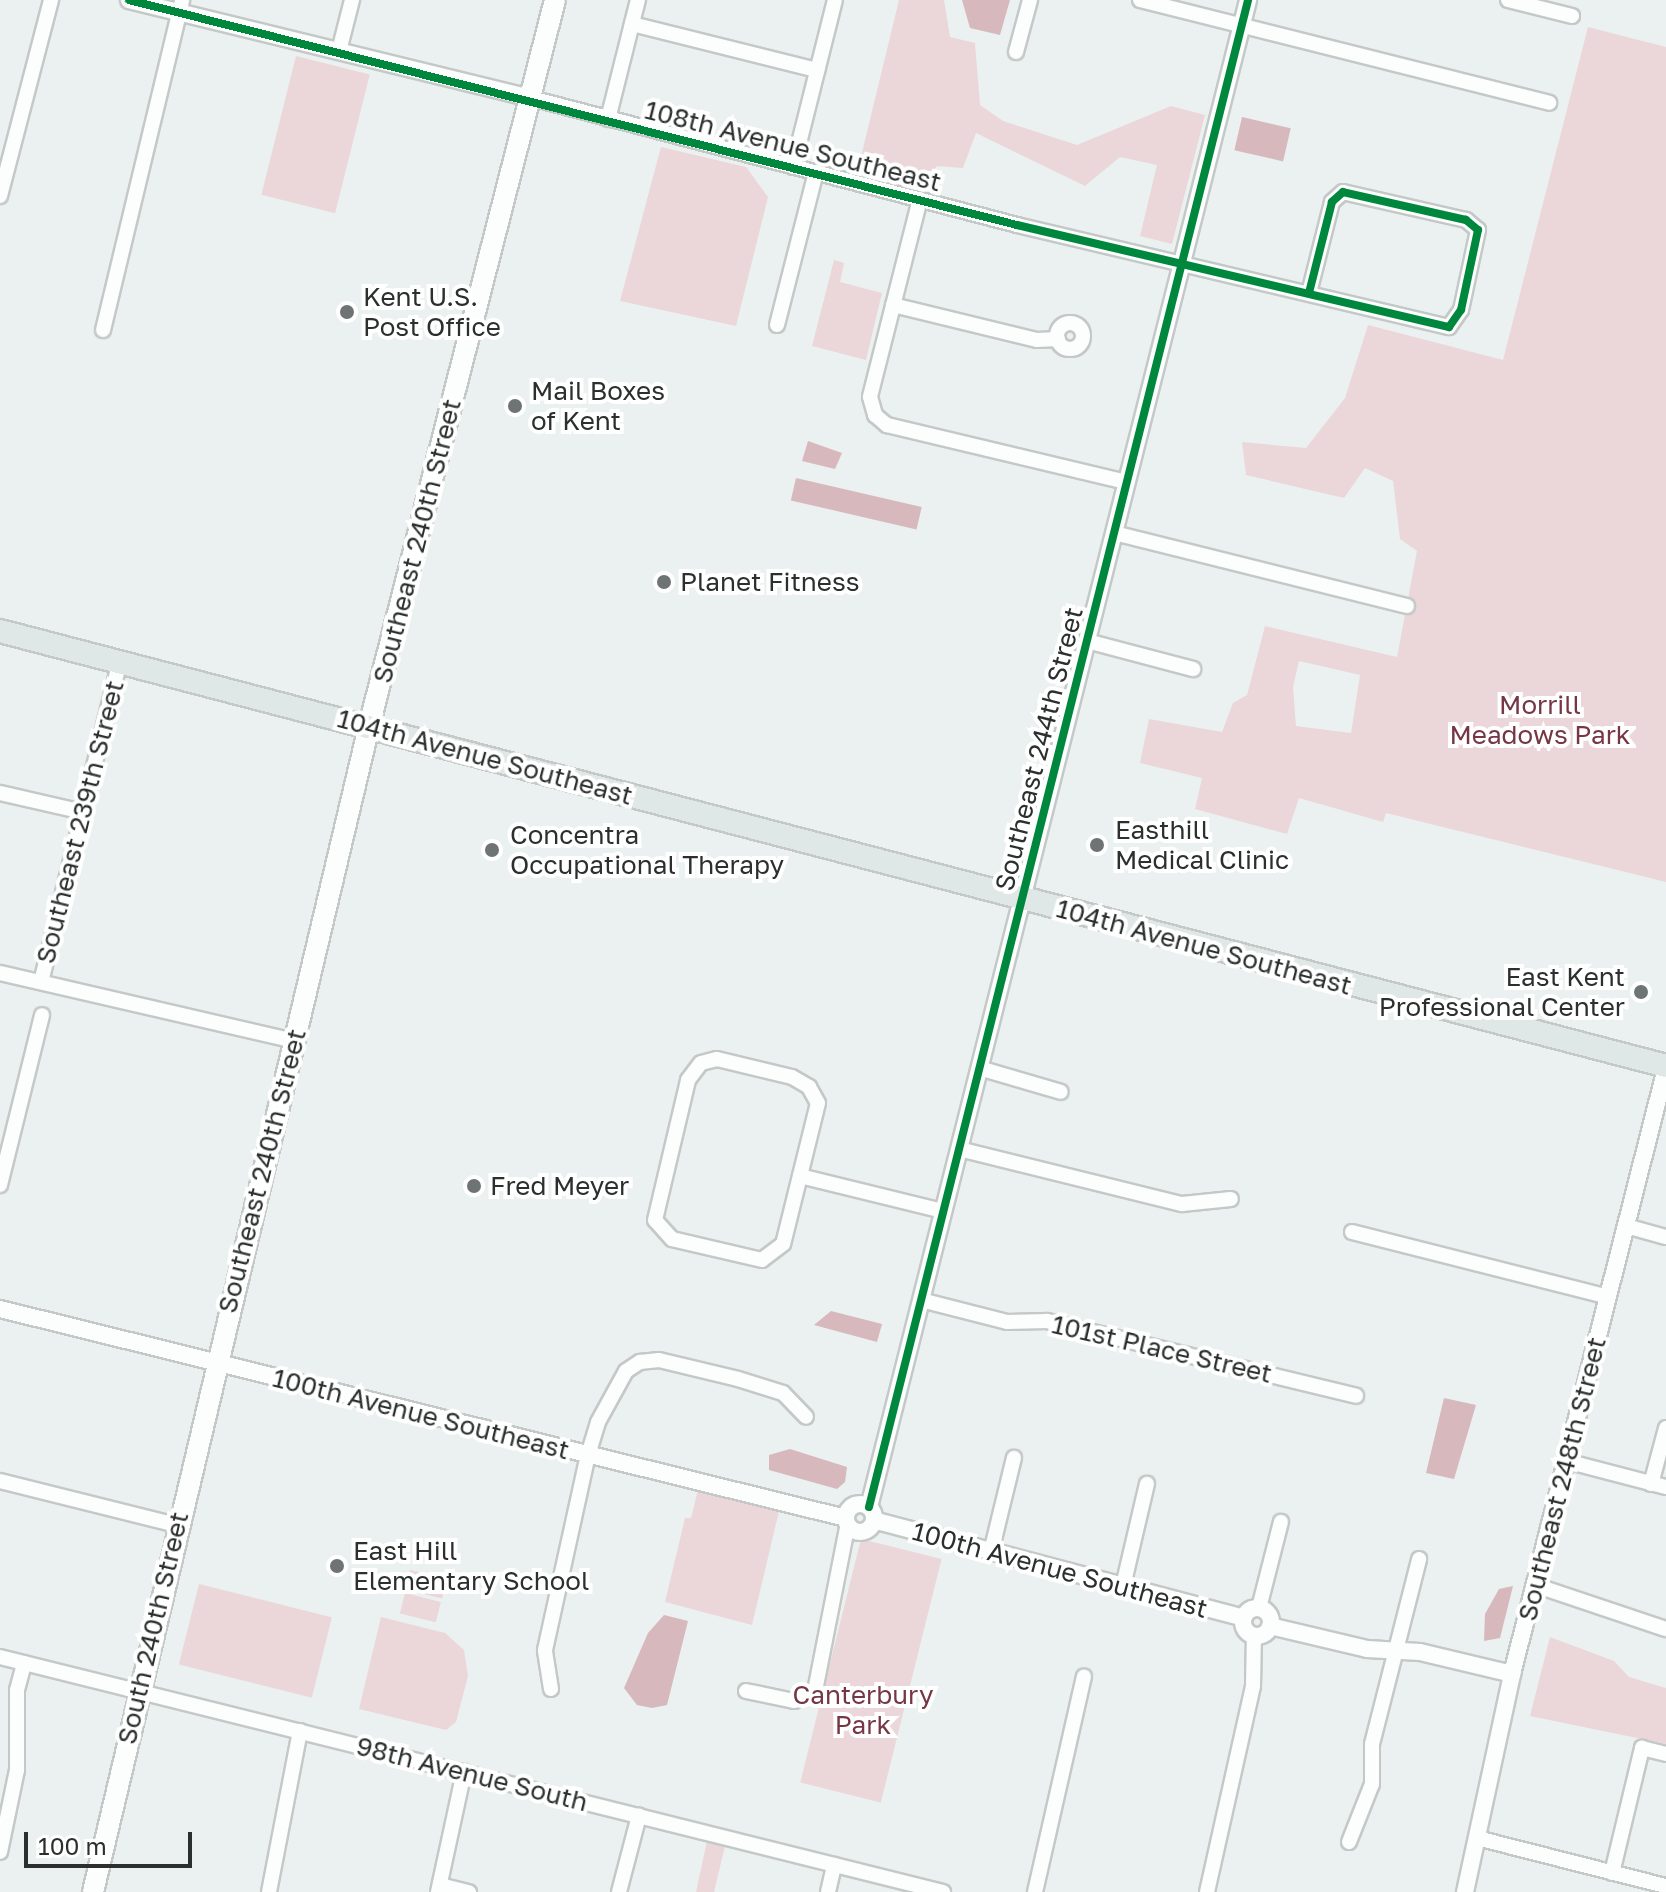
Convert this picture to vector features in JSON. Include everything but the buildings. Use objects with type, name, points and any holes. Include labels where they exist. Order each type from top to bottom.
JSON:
[{"type":"main road","name":"Southeast 240th Street","points":[[215,1364],[369,726],[555,0]]},
{"type":"main road","name":"104th Avenue Southeast","points":[[0,631],[1666,1067]]},
{"type":"main road","name":"South 240th Street","points":[[93,1892],[215,1364]]},
{"type":"street","points":[[0,196],[51,0]]},
{"type":"street","name":"108th Avenue Southeast","points":[[129,0],[181,6],[339,51],[793,167],[920,199],[1449,327],[1459,318],[1478,230],[1466,220],[1349,191],[1337,195],[1309,293]]},
{"type":"street","points":[[339,51],[352,0]]},
{"type":"street","points":[[608,119],[638,0]]},
{"type":"street","points":[[793,167],[835,0]]},
{"type":"street","points":[[1016,52],[1030,0]]},
{"type":"street","points":[[1140,0],[1549,103]]},
{"type":"street","name":"Southeast 244th Street","points":[[873,1514],[943,1211],[1248,0]]},
{"type":"street","points":[[1508,0],[1572,16]]},
{"type":"street","points":[[103,330],[181,6]]},
{"type":"street","points":[[632,24],[817,70]]},
{"type":"street","points":[[777,325],[816,172]]},
{"type":"street","points":[[920,199],[870,397],[875,415],[887,425],[1127,482]]},
{"type":"street","points":[[893,305],[1037,340],[1058,339]]},
{"type":"street","points":[[1114,533],[1407,606]]},
{"type":"street","points":[[1087,641],[1193,669]]},
{"type":"street","name":"Southeast 239th Street","points":[[0,1185],[44,1008],[45,984],[120,661]]},
{"type":"street","points":[[0,793],[83,812]]},
{"type":"street","points":[[0,973],[294,1041]]},
{"type":"street","points":[[717,1059],[792,1077],[809,1087],[818,1109],[800,1176],[783,1244],[770,1258],[751,1260],[672,1239],[660,1230],[656,1211],[684,1094],[701,1063],[717,1059]]},
{"type":"street","name":"Southeast 248th Street","points":[[1465,1892],[1512,1674],[1666,1067]]},
{"type":"street","points":[[979,1068],[1061,1092]]},
{"type":"street","points":[[959,1149],[1182,1204],[1231,1199]]},
{"type":"street","points":[[800,1176],[943,1211]]},
{"type":"street","points":[[1626,1226],[1666,1237]]},
{"type":"street","points":[[1352,1232],[1608,1297]]},
{"type":"street","name":"101st Place Street","points":[[921,1300],[1007,1322],[1047,1321],[1356,1396]]},
{"type":"street","name":"100th Avenue Southeast","points":[[0,1309],[845,1522]]},
{"type":"street","points":[[551,1689],[545,1650],[588,1455],[617,1386],[635,1364],[659,1360],[777,1390],[793,1399],[806,1417]]},
{"type":"street","points":[[1566,1461],[1658,1486],[1666,1428]]},
{"type":"street","points":[[991,1552],[1014,1458]]},
{"type":"street","points":[[0,1481],[177,1525]]},
{"type":"street","points":[[1123,1586],[1147,1484]]},
{"type":"street","points":[[746,1691],[787,1701],[815,1691],[845,1522],[873,1514]]},
{"type":"street","name":"100th Avenue Southeast","points":[[873,1514],[991,1552],[1243,1618]]},
{"type":"street","points":[[1254,1636],[1246,1631],[1243,1618],[1259,1608],[1281,1522]]},
{"type":"street","points":[[1349,1842],[1372,1784],[1372,1744],[1419,1559]]},
{"type":"street","points":[[1535,1585],[1666,1629]]},
{"type":"street","points":[[1259,1608],[1270,1617],[1270,1626]]},
{"type":"street","points":[[1254,1636],[1270,1626],[1367,1649],[1396,1649],[1512,1674]]},
{"type":"street","points":[[1207,1892],[1253,1686],[1254,1636]]},
{"type":"street","name":"98th Avenue South","points":[[0,1657],[943,1892]]},
{"type":"street","points":[[0,1852],[17,1770],[17,1690],[24,1663]]},
{"type":"street","points":[[1035,1892],[1084,1677]]},
{"type":"street","points":[[269,1892],[300,1731]]},
{"type":"street","points":[[1612,1873],[1642,1748],[1666,1754]]},
{"type":"street","points":[[464,1772],[439,1888],[469,1892]]},
{"type":"street","points":[[619,1892],[639,1816]]},
{"type":"street","points":[[1477,1838],[1666,1886]]},
{"type":"street","points":[[828,1892],[834,1865]]},
{"type":"green space","points":[[899,0],[944,0],[950,37],[975,43],[980,105],[1003,121],[1077,145],[1171,106],[1205,115],[1172,244],[1140,236],[1157,165],[1120,157],[1085,186],[976,133],[963,168],[937,166],[921,185],[858,169]]},
{"type":"green space","name":"Morrill Meadows Park","points":[[1588,27],[1666,47],[1666,882],[1386,813],[1383,822],[1299,798],[1287,834],[1195,809],[1202,778],[1140,763],[1149,719],[1222,732],[1233,703],[1247,695],[1265,626],[1397,657],[1417,551],[1400,539],[1393,481],[1365,468],[1344,498],[1246,475],[1242,442],[1306,448],[1345,398],[1368,325],[1503,360]],"holes":[[[1299,661],[1360,675],[1351,733],[1296,726],[1293,687]]]},
{"type":"green space","points":[[296,56],[370,74],[335,213],[261,195]]},
{"type":"green space","points":[[661,147],[746,167],[768,197],[736,326],[620,301]]},
{"type":"green space","points":[[834,260],[844,263],[840,282],[882,293],[866,360],[812,346]]},
{"type":"green space","points":[[699,1486],[780,1507],[752,1625],[665,1602],[685,1518],[691,1518]]},
{"type":"green space","name":"Canterbury Park","points":[[861,1539],[942,1559],[881,1803],[800,1783]]},
{"type":"green space","points":[[410,1570],[447,1579],[442,1599],[405,1589]]},
{"type":"green space","points":[[199,1584],[332,1617],[312,1698],[179,1665]]},
{"type":"green space","points":[[405,1593],[441,1602],[436,1622],[400,1613]]},
{"type":"green space","points":[[381,1617],[445,1633],[464,1650],[468,1676],[456,1722],[446,1730],[359,1709]]},
{"type":"green space","points":[[1550,1637],[1614,1661],[1629,1677],[1666,1688],[1666,1744],[1530,1716]]},
{"type":"green space","points":[[707,1841],[725,1846],[714,1892],[696,1892]]},
{"type":"shaded area","points":[[962,0],[1010,0],[1000,35],[970,28]]},
{"type":"shaded area","points":[[1242,117],[1291,128],[1283,161],[1234,150]]},
{"type":"shaded area","points":[[808,441],[842,453],[835,469],[802,461]]},
{"type":"shaded area","points":[[796,478],[922,507],[917,529],[791,500]]},
{"type":"shaded area","points":[[831,1311],[882,1324],[877,1342],[814,1325]]},
{"type":"shaded area","points":[[1444,1398],[1476,1405],[1454,1479],[1426,1473]]},
{"type":"shaded area","points":[[790,1449],[847,1467],[845,1482],[837,1489],[769,1470],[769,1455]]},
{"type":"shaded area","points":[[1513,1586],[1500,1638],[1484,1641],[1485,1614],[1499,1589]]},
{"type":"shaded area","points":[[664,1615],[688,1621],[667,1705],[652,1708],[637,1705],[624,1688],[648,1633]]},
{"type":"cycle path","points":[[129,0],[1017,225],[1449,327],[1461,310],[1478,230],[1466,220],[1343,192],[1332,202],[1309,293]]},
{"type":"cycle path","points":[[869,1507],[1248,0]]},
{"type":"place","name":"Kent U.S. Post Office","points":[[347,312]]},
{"type":"place","name":"Mail Boxes of Kent","points":[[515,406]]},
{"type":"place","name":"Planet Fitness","points":[[664,582]]},
{"type":"place","name":"Easthill Medical Clinic","points":[[1097,845]]},
{"type":"place","name":"Concentra Occupational Therapy","points":[[492,850]]},
{"type":"place","name":"East Kent Professional Center","points":[[1641,992]]},
{"type":"place","name":"Fred Meyer","points":[[474,1186]]},
{"type":"place","name":"East Hill Elementary School","points":[[337,1566]]}]
